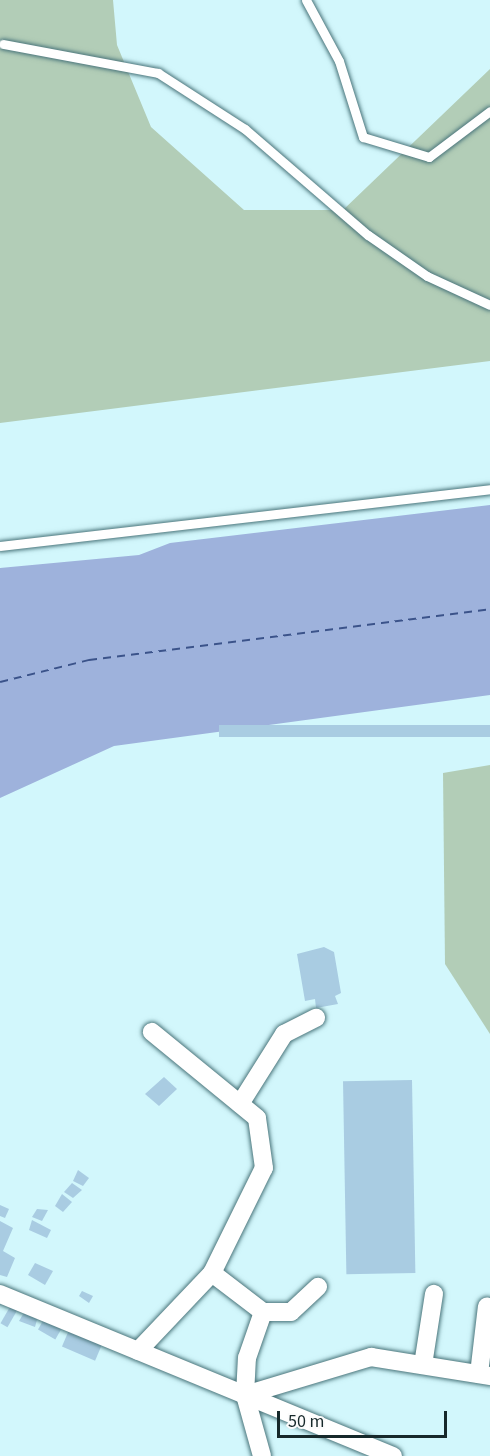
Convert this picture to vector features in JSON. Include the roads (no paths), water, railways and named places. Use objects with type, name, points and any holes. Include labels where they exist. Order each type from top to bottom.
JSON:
[{"type":"street","points":[[240,1104],[284,1034],[316,1018]]},
{"type":"street","points":[[138,1351],[212,1273],[264,1168],[257,1118],[152,1032]]},
{"type":"street","points":[[212,1273],[263,1312],[291,1312],[318,1287]]},
{"type":"street","points":[[0,1294],[393,1456]]},
{"type":"street","points":[[423,1365],[434,1294]]},
{"type":"street","points":[[245,1395],[371,1357],[485,1375],[487,1306]]},
{"type":"street","points":[[262,1456],[245,1395],[247,1358],[263,1312]]},
{"type":"lane","points":[[306,0],[339,61],[363,137],[429,157],[490,111]]},
{"type":"lane","points":[[3,44],[158,73],[245,129],[359,228],[417,269],[490,305]]},
{"type":"lane","points":[[0,546],[490,489]]},
{"type":"water","points":[[490,505],[490,695],[114,746],[0,798],[0,568],[139,555],[170,543]]}]
